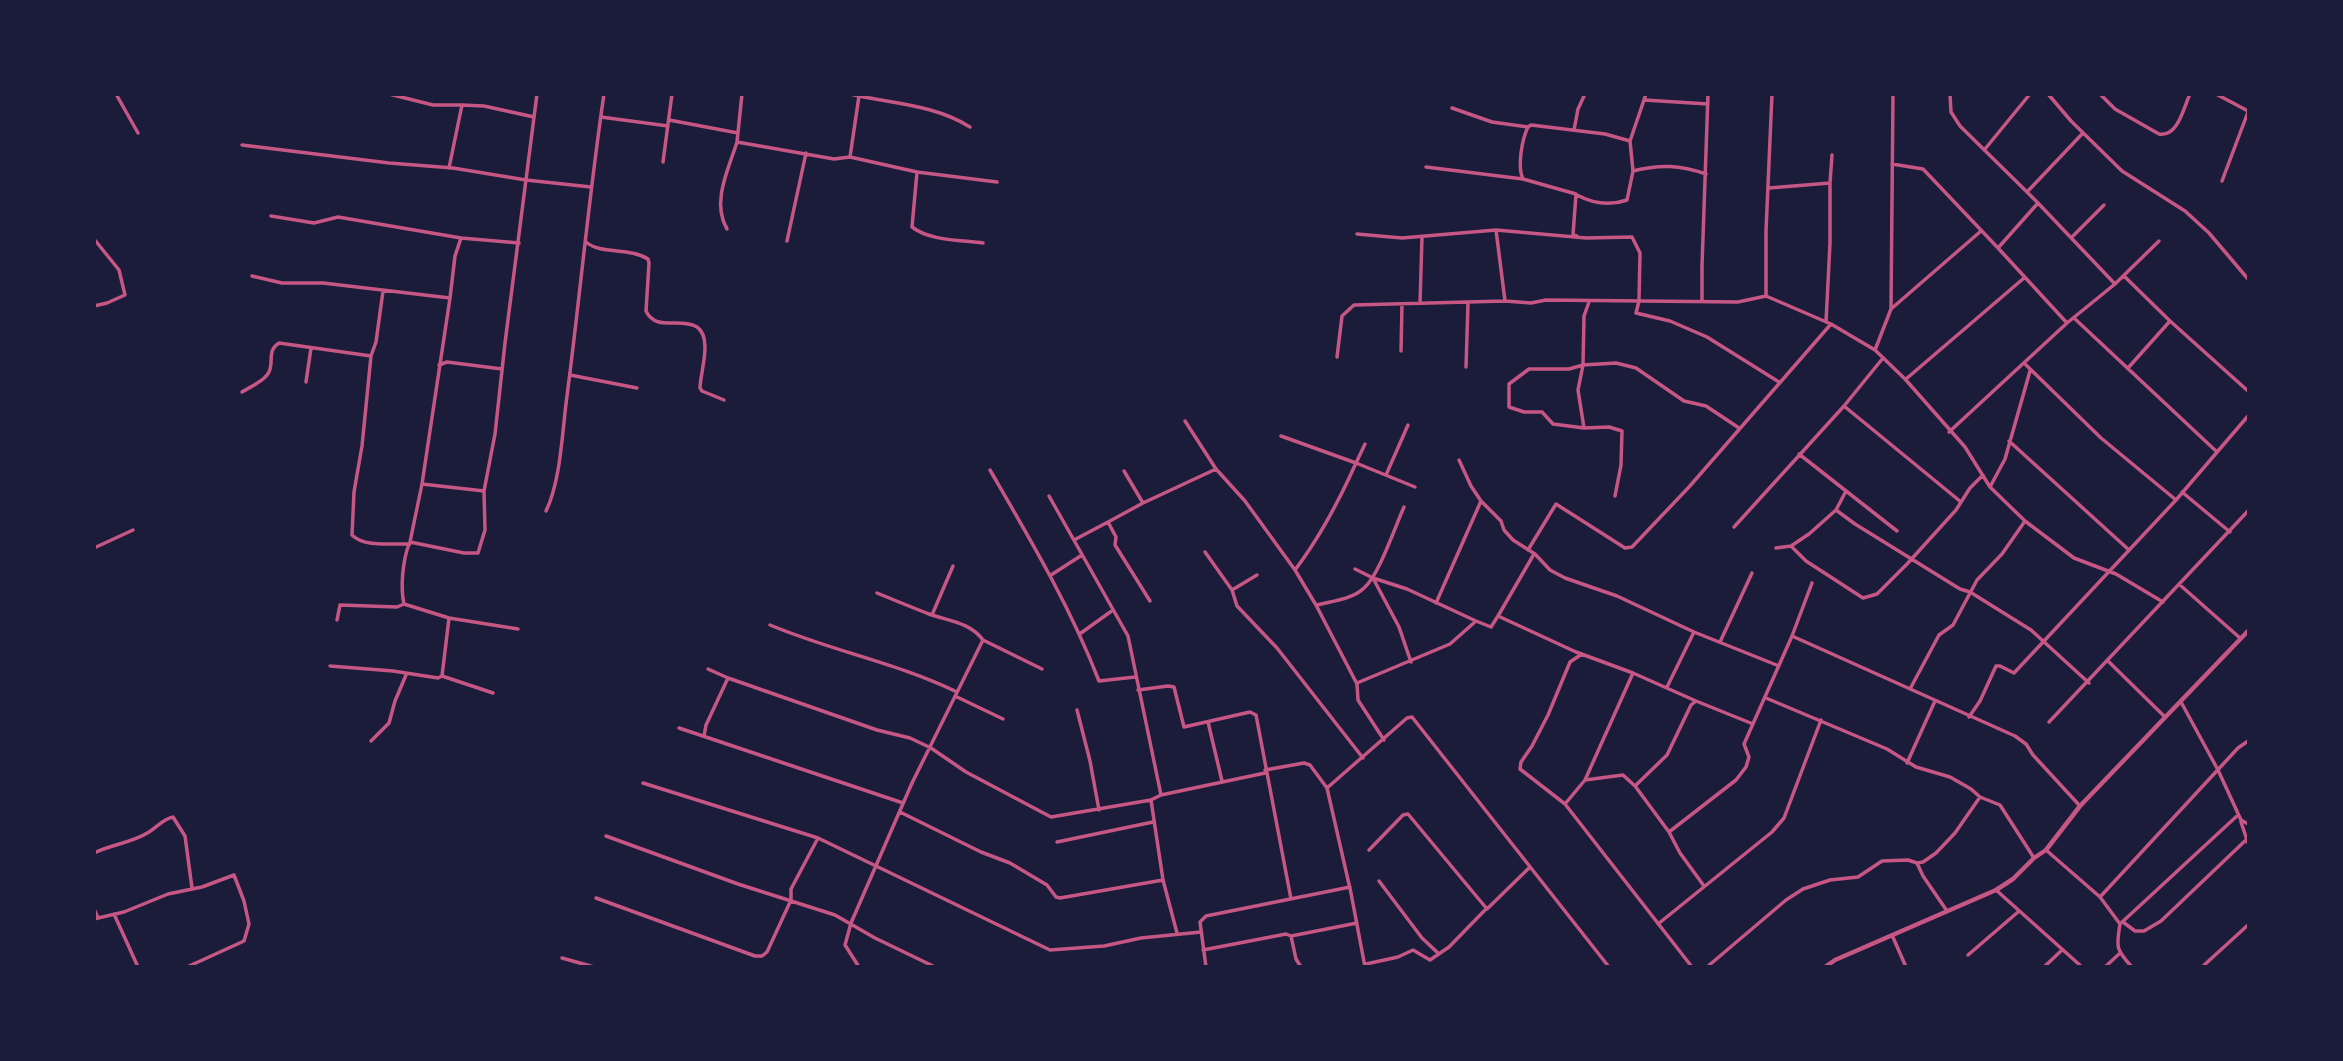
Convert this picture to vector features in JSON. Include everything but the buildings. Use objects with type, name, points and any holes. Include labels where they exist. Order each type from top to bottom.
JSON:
[{"type":"street","points":[[124,94],[118,97],[138,133]]},
{"type":"street","points":[[389,94],[406,96],[433,105],[484,106],[534,117]]},
{"type":"street","points":[[383,291],[376,342],[371,356],[362,446],[354,492],[352,535],[366,542],[410,543],[478,553],[485,530],[484,491],[495,434],[537,94]]},
{"type":"street","points":[[545,512],[551,501],[570,375],[604,94]]},
{"type":"street","points":[[663,162],[672,94]]},
{"type":"street","points":[[727,229],[723,222],[721,191],[737,142],[742,94]]},
{"type":"street","points":[[850,94],[931,108],[953,116],[970,127]]},
{"type":"street","points":[[1574,130],[1578,109],[1585,94]]},
{"type":"street","points":[[1426,167],[1522,179],[1599,203],[1618,203],[1627,200],[1633,171],[1630,141],[1646,94]]},
{"type":"street","points":[[1702,302],[1708,94]]},
{"type":"street","points":[[1766,296],[1772,94]]},
{"type":"street","points":[[1875,350],[1891,309],[1893,94]]},
{"type":"street","points":[[1950,94],[1951,111],[1960,126],[2072,237],[2115,284]]},
{"type":"street","points":[[1985,149],[2030,94]]},
{"type":"street","points":[[2048,94],[2083,134],[2122,171],[2185,211],[2209,233],[2249,279]]},
{"type":"street","points":[[2100,94],[2115,109],[2160,134],[2167,135],[2176,127],[2190,94]]},
{"type":"street","points":[[2216,94],[2249,112],[2222,181]]},
{"type":"street","points":[[850,157],[859,96]]},
{"type":"street","points":[[1644,100],[1708,104]]},
{"type":"street","points":[[449,168],[462,105]]},
{"type":"street","points":[[1452,108],[1478,119],[1605,134],[1630,141]]},
{"type":"street","points":[[601,117],[668,126]]},
{"type":"street","points":[[669,120],[738,133]]},
{"type":"street","points":[[1522,179],[1520,172],[1528,127]]},
{"type":"street","points":[[2027,192],[2083,134]]},
{"type":"street","points":[[737,142],[834,159],[850,157],[917,172],[997,181]]},
{"type":"street","points":[[242,145],[591,187]]},
{"type":"street","points":[[787,241],[806,153]]},
{"type":"street","points":[[1528,550],[1556,504],[1625,548],[1632,547],[1689,487],[1828,323],[1832,155]]},
{"type":"street","points":[[1892,164],[1923,169],[2067,323]]},
{"type":"street","points":[[1633,171],[1669,165],[1706,174]]},
{"type":"street","points":[[917,172],[912,227],[934,236],[983,243]]},
{"type":"street","points":[[1769,188],[1830,183]]},
{"type":"street","points":[[1576,194],[1573,235],[1587,238]]},
{"type":"street","points":[[1998,248],[2038,203]]},
{"type":"street","points":[[2072,237],[2104,205]]},
{"type":"street","points":[[271,216],[314,223],[338,218],[461,238],[519,243]]},
{"type":"street","points":[[1357,234],[1402,238],[1496,230],[1587,238],[1632,237],[1640,253],[1639,301],[1636,313],[1670,321],[1707,337],[1779,382]]},
{"type":"street","points":[[1496,230],[1505,301]]},
{"type":"street","points":[[1891,309],[1981,231]]},
{"type":"street","points":[[1420,303],[1422,237]]},
{"type":"street","points":[[404,604],[404,575],[422,484],[455,256],[461,238]]},
{"type":"street","points":[[94,239],[118,270],[125,295],[94,306]]},
{"type":"street","points":[[1949,432],[2023,362],[2124,276],[2159,241]]},
{"type":"street","points":[[586,242],[596,248],[619,250],[648,259],[646,311],[649,317],[658,323],[687,325],[699,329],[705,354],[699,388],[724,400]]},
{"type":"street","points":[[252,276],[282,282],[450,298]]},
{"type":"street","points":[[2124,276],[2249,391]]},
{"type":"street","points":[[1905,379],[2024,278]]},
{"type":"street","points":[[1338,357],[1342,316],[1354,305],[1505,301],[1531,303],[1546,300],[1738,302],[1766,296],[1828,323],[1875,350],[1905,379],[1965,447],[1990,487],[2025,522],[2074,558],[2110,572],[2163,602]]},
{"type":"street","points":[[1584,428],[1578,390],[1583,365],[1584,316],[1589,302]]},
{"type":"street","points":[[1466,367],[1468,303]]},
{"type":"street","points":[[1401,351],[1402,304]]},
{"type":"street","points":[[2074,318],[2217,452]]},
{"type":"street","points":[[2128,368],[2170,321]]},
{"type":"street","points":[[242,392],[270,372],[271,352],[279,343],[371,356]]},
{"type":"street","points":[[306,383],[312,348]]},
{"type":"street","points":[[1734,527],[1844,406],[1883,358]]},
{"type":"street","points":[[439,365],[447,362],[502,369]]},
{"type":"street","points":[[2023,362],[2101,438],[2176,500]]},
{"type":"street","points":[[1615,496],[1621,465],[1622,431],[1609,427],[1584,428],[1553,424],[1542,412],[1524,412],[1509,407],[1509,384],[1529,369],[1569,369],[1583,365],[1616,363],[1636,368],[1684,401],[1706,406],[1739,428]]},
{"type":"street","points":[[1990,487],[2005,459],[2030,371]]},
{"type":"street","points":[[570,375],[637,387]]},
{"type":"street","points":[[1844,406],[1961,502]]},
{"type":"street","points":[[1969,717],[1980,701],[1996,666],[2014,673],[2176,500],[2249,416]]},
{"type":"street","points":[[1185,421],[1216,469],[1245,501],[1295,570],[1357,684],[1358,700],[1384,740]]},
{"type":"street","points":[[1386,475],[1408,425]]},
{"type":"street","points":[[1281,436],[1415,487]]},
{"type":"street","points":[[2009,441],[2129,550]]},
{"type":"street","points":[[1295,570],[1315,543],[1338,502],[1364,444]]},
{"type":"street","points":[[1799,454],[1897,531]]},
{"type":"street","points":[[1459,460],[1471,486],[1501,521],[1504,530],[1550,569],[1565,578],[1617,596],[1694,632],[1779,666]]},
{"type":"street","points":[[1074,540],[1143,503],[1216,469]]},
{"type":"street","points":[[990,470],[1081,633],[1099,681],[1135,677]]},
{"type":"street","points":[[1124,471],[1143,503]]},
{"type":"street","points":[[1791,546],[1806,561],[1863,598],[1877,594],[1911,559],[1983,475]]},
{"type":"street","points":[[422,484],[484,491]]},
{"type":"street","points":[[1776,548],[1791,546],[1836,510],[1846,491]]},
{"type":"street","points":[[2182,492],[2230,532]]},
{"type":"street","points":[[1049,496],[1128,636],[1161,794]]},
{"type":"street","points":[[1436,603],[1481,500]]},
{"type":"street","points":[[1316,605],[1363,590],[1373,578],[1404,507]]},
{"type":"street","points":[[1836,510],[1911,559],[2031,630],[2088,683]]},
{"type":"street","points":[[2049,722],[2248,512]]},
{"type":"street","points":[[1108,522],[1116,537],[1115,545],[1150,601]]},
{"type":"street","points":[[1910,690],[1939,635],[1953,625],[1977,580],[2002,554],[2025,522]]},
{"type":"street","points":[[94,548],[133,530]]},
{"type":"street","points":[[1205,552],[1231,590],[1237,606],[1277,648],[1363,758]]},
{"type":"street","points":[[1355,569],[1491,627],[1535,554]]},
{"type":"street","points":[[1051,575],[1082,555]]},
{"type":"street","points":[[932,615],[953,566]]},
{"type":"street","points":[[1720,642],[1752,573]]},
{"type":"street","points":[[1231,590],[1257,575]]},
{"type":"street","points":[[1373,578],[1399,627],[1411,662]]},
{"type":"street","points":[[1669,832],[1736,780],[1746,766],[1749,757],[1744,744],[1766,698],[1812,583]]},
{"type":"street","points":[[2180,585],[2240,638]]},
{"type":"street","points":[[877,593],[932,615],[964,624],[978,633],[982,640],[1042,670]]},
{"type":"street","points":[[337,620],[340,605],[397,607],[404,604],[449,618],[518,629]]},
{"type":"street","points":[[1081,633],[1114,609]]},
{"type":"street","points":[[1498,616],[1753,724]]},
{"type":"street","points":[[442,676],[449,618]]},
{"type":"street","points":[[1357,684],[1450,644],[1476,621]]},
{"type":"street","points":[[770,625],[838,650],[905,669],[1003,719]]},
{"type":"street","points":[[1825,967],[1835,960],[1996,891],[2024,870],[2034,858],[2046,850],[2080,806],[2249,631]]},
{"type":"street","points":[[1667,688],[1694,632]]},
{"type":"street","points":[[1792,636],[2022,740],[2080,806]]},
{"type":"street","points":[[859,967],[845,945],[851,923],[903,803],[982,640]]},
{"type":"street","points":[[1583,654],[1570,663],[1548,715],[1521,762],[1520,769],[1565,804],[1692,967]]},
{"type":"street","points":[[2108,661],[2165,717]]},
{"type":"street","points":[[330,667],[393,671],[438,678],[442,676],[494,693]]},
{"type":"street","points":[[708,669],[877,730],[910,738],[931,748],[966,772],[1051,817],[1150,800],[1161,794],[1304,763],[1310,765],[1327,788],[1366,965],[1398,957],[1413,950],[1430,960],[1449,947],[1530,867]]},
{"type":"street","points":[[1565,804],[1585,780],[1633,673]]},
{"type":"street","points":[[371,741],[389,723],[406,675]]},
{"type":"street","points":[[704,736],[706,725],[728,678]]},
{"type":"street","points":[[1138,690],[1171,685],[1174,687],[1184,727],[1253,713],[1291,899]]},
{"type":"street","points":[[1766,698],[1887,749],[1907,762],[1950,777],[1980,797],[2000,805],[2034,858]]},
{"type":"street","points":[[1635,786],[1667,755],[1691,705],[1696,701]]},
{"type":"street","points":[[1907,762],[1935,701]]},
{"type":"street","points":[[2046,850],[2100,897],[2121,923],[2135,931],[2150,929],[2161,921],[2248,841],[2218,770],[2180,701]]},
{"type":"street","points":[[1077,709],[1099,810]]},
{"type":"street","points":[[1327,788],[1407,718],[1416,719],[1609,967]]},
{"type":"street","points":[[1658,924],[1772,832],[1784,818],[1821,720]]},
{"type":"street","points":[[1208,722],[1222,780]]},
{"type":"street","points":[[679,728],[903,803]]},
{"type":"street","points":[[2100,897],[2238,748],[2249,741]]},
{"type":"street","points":[[1585,780],[1623,775],[1635,786],[1669,832],[1680,853],[1704,886]]},
{"type":"street","points":[[643,783],[818,838],[1050,950],[1104,946],[1177,933],[1202,932]]},
{"type":"street","points":[[1707,967],[1786,900],[1803,889],[1830,880],[1858,877],[1882,861],[1923,862],[1955,833],[1980,797]]},
{"type":"street","points":[[1150,800],[1163,880],[1177,933]]},
{"type":"street","points":[[900,812],[1010,863],[1046,885],[1056,897],[1163,880]]},
{"type":"street","points":[[1369,850],[1403,815],[1408,814],[1487,909]]},
{"type":"street","points":[[94,853],[131,841],[173,817],[185,836],[192,889]]},
{"type":"street","points":[[2240,817],[2249,824]]},
{"type":"street","points":[[2132,967],[2117,947],[2121,923],[2240,817]]},
{"type":"street","points":[[1058,842],[1153,822]]},
{"type":"street","points":[[606,836],[851,923],[867,934],[935,967]]},
{"type":"street","points":[[596,898],[759,956],[767,952],[791,900],[791,889],[818,838]]},
{"type":"street","points":[[1917,863],[1948,911]]},
{"type":"street","points":[[94,909],[96,919],[233,875],[249,924],[244,941],[187,967]]},
{"type":"street","points":[[1379,881],[1422,938],[1439,954]]},
{"type":"street","points":[[1206,967],[1200,922],[1206,916],[1350,887]]},
{"type":"street","points":[[1996,891],[2082,967]]},
{"type":"street","points":[[1968,955],[2018,912]]},
{"type":"street","points":[[114,914],[138,967]]},
{"type":"street","points":[[1203,950],[1358,923]]},
{"type":"street","points":[[2202,967],[2249,925]]},
{"type":"street","points":[[1892,935],[1906,967]]},
{"type":"street","points":[[1291,936],[1296,959],[1301,967]]},
{"type":"street","points":[[2045,967],[2062,950]]},
{"type":"street","points":[[2105,967],[2120,954]]},
{"type":"street","points":[[562,958],[594,967]]},
{"type":"street","points":[[1835,960],[1838,967]]}]
